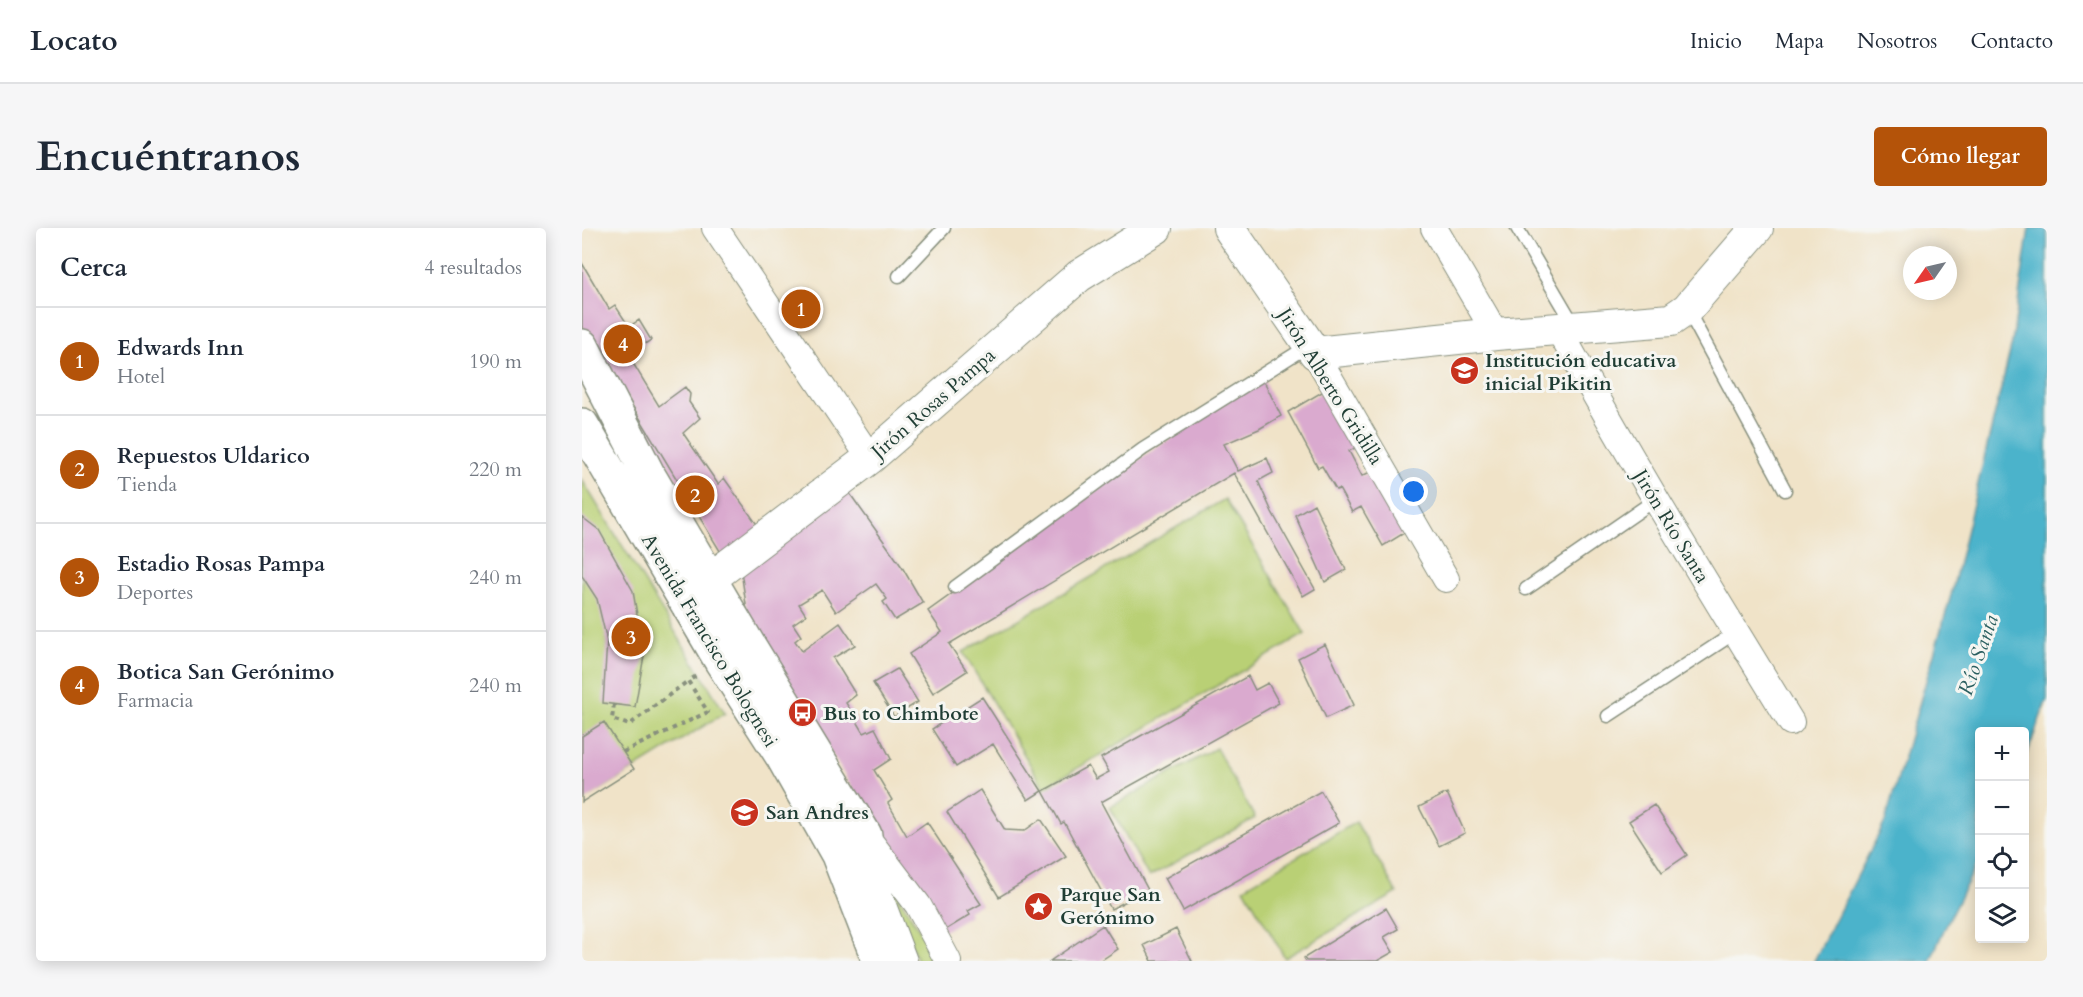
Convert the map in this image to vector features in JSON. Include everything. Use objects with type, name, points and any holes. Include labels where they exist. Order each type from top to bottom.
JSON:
[{"type":"main road","name":"Avenida Francisco Bolognesi","points":[[582,346],[649,476],[710,579],[723,659]]},
{"type":"main road","name":"Avenida Francisco Bolognesi","points":[[582,425],[723,659],[794,749],[853,844],[879,961]]},
{"type":"main road","points":[[621,492],[649,476]]},
{"type":"street","points":[[715,228],[870,458]]},
{"type":"street","name":"Jirón Rosas Pampa","points":[[710,579],[870,458],[1079,276],[1156,228]]},
{"type":"street","name":"Jirón Alberto Gridilla","points":[[1229,228],[1312,350],[1446,579]]},
{"type":"street","points":[[1434,228],[1496,334]]},
{"type":"street","points":[[1312,350],[1671,320],[1687,309],[1757,228]]},
{"type":"street","name":"Jirón Río Santa","points":[[1566,327],[1603,412],[1791,722]]},
{"type":"street","name":"Avenida Francisco Bolognesi","points":[[853,844],[878,892],[904,961]]},
{"type":"street","name":"Avenida Francisco Bolognesi","points":[[853,844],[918,905],[948,961]]},
{"type":"lane","points":[[899,276],[944,228]]},
{"type":"lane","points":[[1517,228],[1566,327]]},
{"type":"lane","points":[[1687,309],[1785,490]]},
{"type":"lane","points":[[955,586],[1143,449],[1312,350]]},
{"type":"lane","points":[[1526,589],[1655,500]]},
{"type":"lane","points":[[1608,716],[1736,632]]},
{"type":"path","points":[[614,704],[612,719],[629,725],[688,681],[723,659]]},
{"type":"path","points":[[623,752],[708,712],[688,681]]},
{"type":"green space","points":[[582,480],[725,713],[582,801]]},
{"type":"green space","points":[[1225,499],[1305,634],[1044,788],[963,652]]},
{"type":"green space","points":[[1216,748],[1255,818],[1149,877],[1110,807]]},
{"type":"green space","points":[[1356,822],[1397,893],[1285,958],[1244,888]]},
{"type":"green space","points":[[887,878],[939,961],[917,961]]},
{"type":"water","name":"Río Santa","points":[[2029,228],[2047,228],[2047,699],[2029,749],[2029,727],[1975,727],[1975,868],[1930,961],[1814,961],[1885,822],[1951,595],[2012,343]]},
{"type":"building","points":[[582,263],[609,309],[615,305],[628,325],[622,329],[624,330],[639,320],[651,340],[628,355],[659,406],[685,387],[690,394],[689,402],[700,418],[683,433],[718,484],[724,478],[761,530],[723,556],[582,326]]},
{"type":"building","points":[[1262,377],[1281,416],[1259,429],[1224,444],[1238,471],[1267,458],[1273,473],[1258,481],[1272,512],[1315,589],[1303,596],[1234,473],[949,644],[967,671],[933,693],[909,654],[942,632],[928,611],[1134,463]]},
{"type":"building","points":[[1327,389],[1359,446],[1349,451],[1362,476],[1374,470],[1409,530],[1383,546],[1361,507],[1352,512],[1322,466],[1318,468],[1288,412]]},
{"type":"building","points":[[848,491],[902,567],[923,603],[895,620],[883,602],[887,599],[876,584],[836,612],[822,590],[799,604],[806,615],[793,624],[801,636],[795,641],[802,651],[840,623],[855,645],[833,658],[856,695],[846,703],[864,733],[875,728],[891,759],[874,770],[892,800],[888,803],[907,836],[927,822],[981,904],[968,911],[970,915],[939,934],[747,611],[741,571]]},
{"type":"building","points":[[1314,504],[1346,570],[1325,582],[1295,515]]},
{"type":"building","points":[[582,517],[599,530],[633,591],[644,656],[635,707],[603,703],[607,641],[597,599],[582,576]]},
{"type":"building","points":[[1325,644],[1354,705],[1326,718],[1298,658]]},
{"type":"building","points":[[897,669],[918,702],[894,717],[873,683]]},
{"type":"building","points":[[1248,676],[1255,690],[1268,683],[1279,703],[1101,802],[1148,890],[1111,909],[1064,822],[1061,824],[1043,791],[1088,766],[1096,779],[1109,772],[1101,758]]},
{"type":"building","points":[[982,697],[1042,791],[1028,800],[993,744],[956,767],[932,729]]},
{"type":"building","points":[[604,722],[634,769],[582,802],[582,736]]},
{"type":"building","points":[[980,790],[1005,830],[1024,831],[1041,819],[1066,856],[999,897],[947,812]]},
{"type":"building","points":[[1321,791],[1339,823],[1183,911],[1165,878]]},
{"type":"building","points":[[1447,793],[1465,833],[1439,846],[1419,807]]},
{"type":"building","points":[[1654,805],[1687,855],[1662,872],[1629,821]]},
{"type":"building","points":[[1386,908],[1398,929],[1384,937],[1393,952],[1377,961],[1306,961],[1304,958]]},
{"type":"building","points":[[1103,925],[1118,949],[1100,961],[1050,961]]},
{"type":"building","points":[[1176,929],[1192,961],[1152,961],[1144,945]]},
{"type":"place","name":"Edwards Inn","points":[[801,309]]},
{"type":"place","name":"Botica San Gerónimo","points":[[623,344]]},
{"type":"place","name":"Institución educativa inicial Pikitin","points":[[1464,371]]},
{"type":"place","name":"Repuestos Uldarico","points":[[695,495]]},
{"type":"place","name":"Estadio Rosas Pampa","points":[[631,637]]},
{"type":"place","name":"Bus to Chimbote","points":[[802,713]]},
{"type":"place","name":"San Andres","points":[[745,812]]},
{"type":"place","name":"Parque San Gerónimo","points":[[1039,906]]}]
